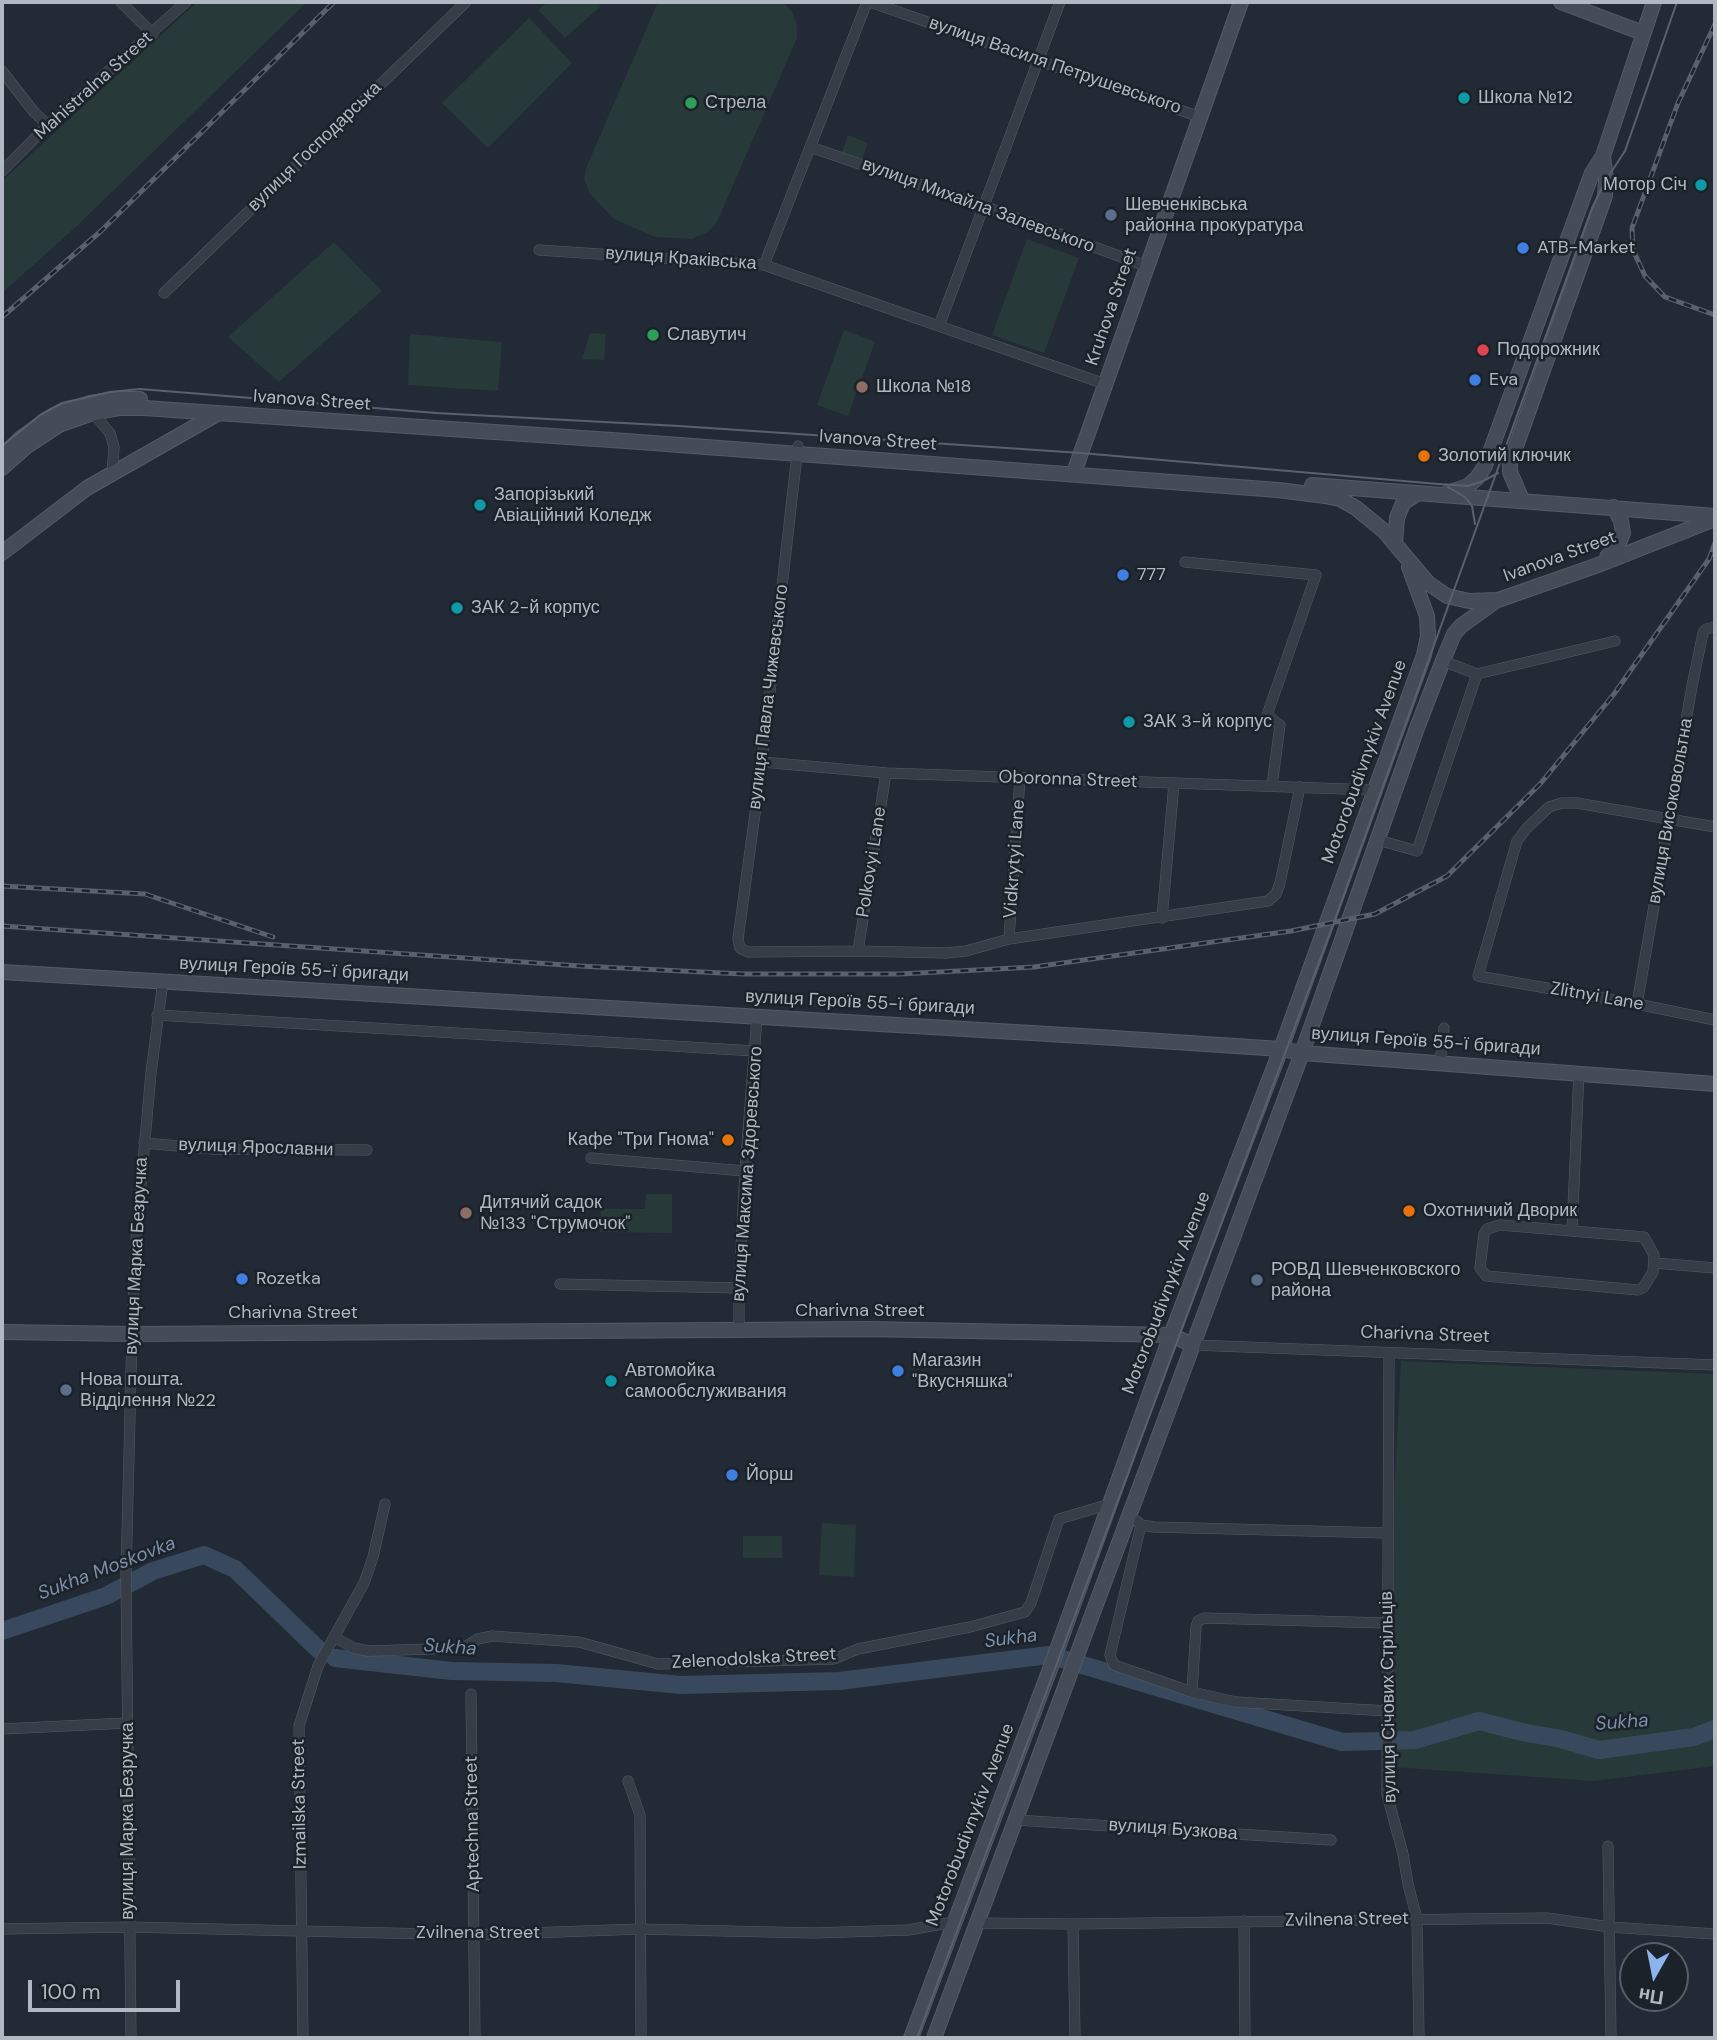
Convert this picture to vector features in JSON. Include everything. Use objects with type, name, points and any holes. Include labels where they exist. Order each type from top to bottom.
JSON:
[{"type":"main road","name":"Kruhova Street","points":[[1076,467],[1241,2]]},
{"type":"main road","points":[[1561,2],[1643,33]]},
{"type":"main road","points":[[1438,495],[1468,485],[1485,466],[1592,173],[1603,156],[1654,2]]},
{"type":"main road","points":[[1522,500],[1510,472],[1510,463],[1605,196],[1603,156]]},
{"type":"main road","points":[[1580,209],[1589,206],[1599,215]]},
{"type":"main road","name":"Ivanova Street","points":[[2,456],[21,438],[54,415],[90,402],[131,399],[1278,490],[1340,499],[1356,508],[1395,543],[1429,583],[1447,596],[1468,601],[1498,600],[1598,565],[1715,518]]},
{"type":"main road","name":"Ivanova Street","points":[[2,468],[27,446],[59,425],[93,413],[120,408],[144,408],[1076,467],[1614,507],[1715,518]]},
{"type":"main road","points":[[2,553],[88,488],[217,414]]},
{"type":"main road","points":[[1395,543],[1397,518],[1403,503],[1418,493]]},
{"type":"main road","points":[[1598,565],[1618,548],[1622,540],[1621,521],[1614,507]]},
{"type":"main road","name":"Motorobudivnykiv Avenue","points":[[911,2038],[1050,1669],[1171,1335],[1281,1049],[1424,655],[1428,636],[1427,617],[1406,559]]},
{"type":"main road","points":[[934,2038],[1088,1628],[1135,1520],[1193,1345],[1303,1053],[1443,661],[1454,634],[1461,626],[1498,600]]},
{"type":"main road","name":"вулиця Героїв 55-ї бригади","points":[[2,972],[1281,1049],[1303,1053],[1715,1084]]},
{"type":"main road","name":"Charivna Street","points":[[2,1332],[132,1334],[869,1329],[1171,1335],[1193,1345]]},
{"type":"street","points":[[121,2],[153,34]]},
{"type":"street","name":"Mahistralna Street","points":[[3,168],[186,2]]},
{"type":"street","name":"вулиця Господарська","points":[[164,293],[466,2]]},
{"type":"street","points":[[764,265],[868,2]]},
{"type":"street","name":"вулиця Василя Петрушевського","points":[[868,2],[1200,117]]},
{"type":"street","points":[[939,326],[1060,2]]},
{"type":"street","points":[[2,71],[34,112],[48,125]]},
{"type":"street","name":"вулиця Михайла Залевського","points":[[810,147],[983,205],[1146,266]]},
{"type":"street","name":"вулиця Краківська","points":[[539,250],[764,265],[1105,384]]},
{"type":"street","points":[[217,414],[231,405]]},
{"type":"street","points":[[93,413],[103,422],[112,440],[115,459],[113,474]]},
{"type":"street","name":"вулиця Павла Чижевського","points":[[797,450],[762,762],[737,939],[740,947],[748,952],[858,951]]},
{"type":"street","points":[[1185,562],[1316,575],[1267,715],[1280,725],[1272,786]]},
{"type":"street","name":"вулиця Високовольтна","points":[[1637,1004],[1692,686],[1703,633],[1706,629],[1715,627]]},
{"type":"street","points":[[1443,661],[1477,674],[1615,640]]},
{"type":"street","points":[[1378,840],[1417,851],[1477,674]]},
{"type":"street","name":"Oboronna Street","points":[[762,762],[886,773],[1375,790]]},
{"type":"street","name":"Polkovyi Lane","points":[[858,951],[886,773]]},
{"type":"street","name":"Vidkrytyi Lane","points":[[1009,939],[1020,778]]},
{"type":"street","points":[[1162,918],[1174,783]]},
{"type":"street","points":[[858,951],[966,951],[1009,939],[1268,901],[1276,894],[1300,787]]},
{"type":"street","name":"Zlitnyi Lane","points":[[1670,818],[1577,803],[1562,803],[1549,807],[1517,841],[1478,976],[1715,1020]]},
{"type":"street","points":[[1670,818],[1715,827]]},
{"type":"street","name":"вулиця Марка Безручка","points":[[131,2038],[126,1575],[132,1334],[144,1143],[163,981]]},
{"type":"street","points":[[158,1015],[755,1051]]},
{"type":"street","name":"вулиця Максима Здоревського","points":[[739,1331],[745,1171],[757,1017]]},
{"type":"street","points":[[1440,1062],[1444,1028]]},
{"type":"street","points":[[1572,1230],[1579,1072]]},
{"type":"street","name":"вулиця Ярославни","points":[[144,1143],[213,1149],[367,1150]]},
{"type":"street","points":[[591,1158],[745,1171]]},
{"type":"street","points":[[1500,1224],[1644,1237],[1651,1248],[1655,1263],[1650,1278],[1643,1288],[1638,1290],[1493,1278],[1482,1273],[1480,1268],[1484,1234],[1492,1226],[1500,1224]]},
{"type":"street","points":[[1655,1263],[1715,1268]]},
{"type":"street","points":[[560,1284],[739,1288]]},
{"type":"street","name":"Charivna Street","points":[[1193,1345],[1715,1365]]},
{"type":"street","name":"вулиця Січових Стрільців","points":[[1390,1353],[1387,1794],[1404,1854],[1417,1919],[1419,2038]]},
{"type":"street","name":"Izmailska Street","points":[[303,2038],[299,1726],[318,1666],[364,1583],[385,1504]]},
{"type":"street","name":"Zelenodolska Street","points":[[334,1637],[354,1648],[368,1651],[463,1648],[478,1639],[492,1636],[579,1642],[658,1664],[839,1658],[858,1649],[970,1627],[1025,1612],[1031,1603],[1059,1519],[1110,1504]]},
{"type":"street","points":[[1387,1533],[1135,1520],[1110,1655],[1111,1661],[1119,1668],[1192,1692],[1236,1702],[1388,1711]]},
{"type":"street","points":[[1192,1692],[1196,1627],[1198,1621],[1204,1618],[1387,1623]]},
{"type":"street","name":"Aptechna Street","points":[[471,1694],[475,2038]]},
{"type":"street","points":[[2,1729],[127,1723]]},
{"type":"street","points":[[628,1781],[640,1815],[641,2038]]},
{"type":"street","name":"вулиця Бузкова","points":[[1016,1820],[1331,1840]]},
{"type":"street","points":[[1608,1846],[1611,2038]]},
{"type":"street","name":"Zvilnena Street","points":[[977,1923],[1547,1918],[1610,1927],[1715,1934]]},
{"type":"street","points":[[1244,1921],[1245,2038]]},
{"type":"street","name":"Zvilnena Street","points":[[2,1929],[128,1927],[474,1936],[640,1929],[814,1933],[908,1930],[954,1922]]},
{"type":"street","points":[[1073,1924],[1075,2038]]},
{"type":"shaded area","points":[[197,2],[307,2],[78,225],[2,293],[2,181]]},
{"type":"shaded area","points":[[548,2],[597,2],[601,6],[565,38],[538,10]]},
{"type":"shaded area","name":"Стрела","points":[[658,2],[783,2],[792,12],[797,24],[797,38],[717,222],[708,232],[692,239],[655,237],[614,219],[590,194],[584,179],[586,168]]},
{"type":"shaded area","points":[[529,18],[572,63],[488,148],[442,103]]},
{"type":"shaded area","points":[[848,135],[868,143],[862,159],[842,152]]},
{"type":"shaded area","points":[[1027,239],[1079,258],[1044,353],[992,335]]},
{"type":"shaded area","points":[[334,242],[382,291],[279,382],[228,337]]},
{"type":"shaded area","points":[[844,330],[875,342],[848,416],[817,405]]},
{"type":"shaded area","points":[[590,333],[606,334],[604,360],[582,359]]},
{"type":"shaded area","points":[[410,334],[502,342],[498,391],[408,385]]},
{"type":"shaded area","points":[[646,1194],[672,1194],[672,1233],[600,1232],[601,1209],[645,1209]]},
{"type":"shaded area","points":[[1401,1361],[1715,1376],[1715,1766],[1594,1781],[1392,1767],[1392,1532]]},
{"type":"shaded area","points":[[822,1523],[856,1525],[854,1577],[819,1575]]},
{"type":"shaded area","points":[[743,1536],[782,1536],[782,1558],[743,1558]]},
{"type":"waterway","name":"Sukha Moskovka","points":[[2,1631],[106,1596],[153,1571],[204,1555],[235,1569],[320,1651]]},
{"type":"waterway","name":"Sukha","points":[[335,1658],[452,1671],[556,1673],[681,1685],[839,1681],[1049,1655],[1342,1742],[1415,1740],[1479,1721],[1599,1750],[1694,1737],[1715,1729]]},
{"type":"tram line","points":[[917,2038],[1334,922],[1592,208],[1625,151],[1677,2]]},
{"type":"tram line","points":[[2,446],[40,415],[62,403],[110,392],[140,389],[436,413],[1081,453],[1468,486],[1498,473]]},
{"type":"tram line","points":[[1448,487],[1465,497],[1472,506],[1475,524]]},
{"type":"railway","points":[[2,317],[101,231],[334,2]]},
{"type":"railway","points":[[1715,24],[1678,103],[1632,228],[1633,250],[1645,276],[1665,297],[1715,315]]},
{"type":"railway","points":[[2,926],[580,966],[743,974],[900,974],[1034,967],[1291,931],[1375,914],[1447,876],[1541,783],[1614,694],[1709,559],[1715,543]]},
{"type":"railway","points":[[2,886],[145,894],[273,937]]},
{"type":"place","name":"Школа №12","points":[[1464,98]]},
{"type":"place","name":"Стрела","points":[[691,103]]},
{"type":"place","name":"Мотор Січ","points":[[1701,185]]},
{"type":"place","name":"Шевченківська районна прокуратура","points":[[1111,215]]},
{"type":"place","name":"ATB-Market","points":[[1523,248]]},
{"type":"place","name":"Славутич","points":[[653,335]]},
{"type":"place","name":"Подорожник","points":[[1483,350]]},
{"type":"place","name":"Eva","points":[[1475,380]]},
{"type":"place","name":"Школа №18","points":[[862,387]]},
{"type":"place","name":"Золотий ключик","points":[[1424,456]]},
{"type":"place","name":"Запорізький Авіаційний Коледж","points":[[480,505]]},
{"type":"place","name":"777","points":[[1123,575]]},
{"type":"place","name":"ЗАК 2-й корпус","points":[[457,608]]},
{"type":"place","name":"ЗАК 3-й корпус","points":[[1129,722]]},
{"type":"place","name":"Кафе \"Три Гнома\"","points":[[728,1140]]},
{"type":"place","name":"Охотничий Дворик","points":[[1409,1211]]},
{"type":"place","name":"Дитячий садок №133 \"Струмочок\"","points":[[466,1213]]},
{"type":"place","name":"Rozetka","points":[[242,1279]]},
{"type":"place","name":"РОВД Шевченковского района","points":[[1257,1280]]},
{"type":"place","name":"Магазин \"Вкусняшка\"","points":[[898,1371]]},
{"type":"place","name":"Автомойка самообслуживания","points":[[611,1381]]},
{"type":"place","name":"Нова пошта. Відділення №22","points":[[66,1390]]},
{"type":"place","name":"Йорш","points":[[732,1475]]}]
